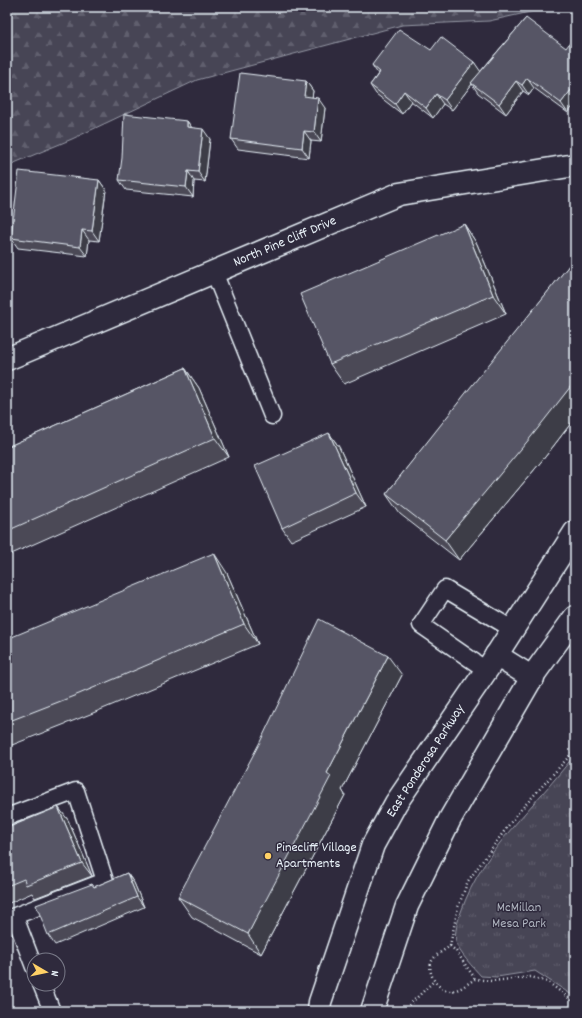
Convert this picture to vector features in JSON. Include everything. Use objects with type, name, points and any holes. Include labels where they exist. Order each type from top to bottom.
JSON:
[{"type":"street","name":"North Pine Cliff Drive","points":[[7,359],[399,194],[575,165]]},
{"type":"street","name":"East Ponderosa Parkway","points":[[319,1011],[320,1002],[373,845],[396,802],[491,662],[575,532]]},
{"type":"street","points":[[372,1011],[407,906],[450,819],[533,678],[575,617]]},
{"type":"street","points":[[491,662],[533,678]]},
{"type":"lane","points":[[214,272],[272,416]]},
{"type":"lane","points":[[491,662],[420,625],[445,589],[512,630]]},
{"type":"lane","points":[[7,817],[76,791],[105,881],[11,918],[27,952]]},
{"type":"lane","points":[[44,992],[52,1011]]},
{"type":"path","points":[[575,750],[516,815],[468,881],[458,907],[450,946],[434,958],[431,968],[434,981],[441,989],[451,991],[462,988],[475,979],[492,981],[531,977],[548,982],[575,1003]]},
{"type":"path","points":[[450,946],[456,951],[475,979]]},
{"type":"path","points":[[403,1011],[434,981]]},
{"type":"green space","points":[[7,7],[553,7],[489,21],[402,25],[197,80],[72,139],[7,166]]},
{"type":"green space","name":"McMillan Mesa Park","points":[[575,754],[575,997],[535,971],[497,977],[481,976],[457,946],[456,934],[461,912],[471,889],[496,847]]},
{"type":"building","points":[[526,18],[566,48],[575,36],[575,85],[561,103],[527,78],[522,85],[516,81],[499,104],[471,83]]},
{"type":"building","points":[[399,29],[431,50],[441,37],[474,62],[445,100],[436,94],[426,108],[404,91],[395,104],[370,85],[380,72],[372,65]]},
{"type":"building","points":[[240,73],[306,81],[304,96],[318,98],[314,132],[304,131],[302,148],[231,139]]},
{"type":"building","points":[[124,114],[187,121],[187,127],[203,129],[198,172],[188,171],[186,187],[119,180],[122,158]]},
{"type":"building","points":[[19,171],[99,180],[92,231],[82,230],[80,247],[11,238]]},
{"type":"building","points":[[464,224],[493,295],[330,364],[300,294]]},
{"type":"building","points":[[575,258],[575,381],[531,437],[445,540],[386,494]]},
{"type":"building","points":[[185,368],[215,438],[7,531],[7,447]]},
{"type":"building","points":[[329,433],[356,493],[282,528],[255,466]]},
{"type":"building","points":[[214,553],[244,624],[79,694],[7,722],[7,639]]},
{"type":"building","name":"Pinecliff Village Apartments","points":[[319,619],[388,656],[327,773],[331,776],[248,934],[178,897],[260,742]]},
{"type":"building","points":[[58,807],[82,863],[26,885],[24,879],[7,886],[7,828]]},
{"type":"building","points":[[127,873],[137,897],[48,935],[36,905],[92,884],[94,887]]},
{"type":"place","name":"Pinecliff Village Apartments","points":[[268,856]]}]
